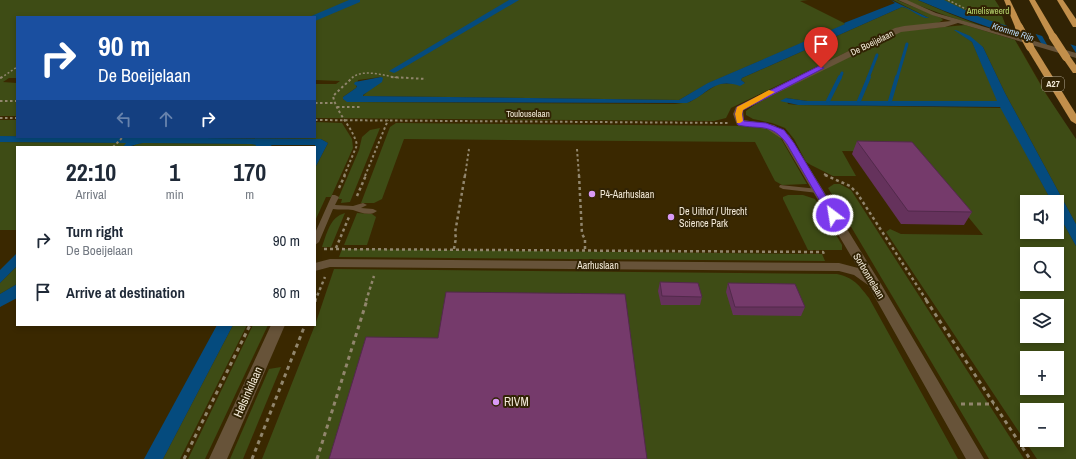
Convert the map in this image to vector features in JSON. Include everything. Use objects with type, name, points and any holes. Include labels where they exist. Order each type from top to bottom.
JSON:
[{"type":"highway","name":"A27","points":[[1007,0],[1030,47],[1076,121]]},
{"type":"highway","name":"A27","points":[[1032,0],[1066,58],[1076,71]]},
{"type":"highway","points":[[1060,0],[1076,25]]},
{"type":"street","points":[[901,0],[934,14],[1076,56]]},
{"type":"street","name":"De Boeijelaan","points":[[740,123],[738,114],[739,109],[898,30],[904,28],[945,25],[959,21]]},
{"type":"street","name":"Sorbonnelaan","points":[[740,123],[766,125],[782,132],[802,165],[814,190],[876,287],[975,459]]},
{"type":"street","name":"Aarhuslaan","points":[[316,267],[330,263],[830,267],[849,268],[867,278],[876,287]]},
{"type":"street","name":"Helsinkilaan","points":[[218,459],[278,326]]},
{"type":"lane","points":[[784,187],[814,190]]},
{"type":"lane","points":[[798,193],[814,190]]},
{"type":"lane","points":[[316,240],[335,197]]},
{"type":"lane","points":[[331,208],[353,208],[363,205]]},
{"type":"lane","points":[[353,208],[361,211],[373,211]]},
{"type":"path","points":[[0,78],[16,68]]},
{"type":"path","points":[[335,197],[357,145],[356,139],[337,107],[333,96],[350,78],[358,74],[373,73],[402,78],[426,79]]},
{"type":"path","points":[[0,101],[16,101]]},
{"type":"path","points":[[316,103],[335,103]]},
{"type":"path","points":[[337,107],[362,107]]},
{"type":"path","points":[[0,118],[16,118]]},
{"type":"path","name":"Toulouselaan","points":[[316,120],[740,123]]},
{"type":"path","points":[[114,146],[122,138]]},
{"type":"path","points":[[454,249],[456,238],[455,233],[469,149]]},
{"type":"path","points":[[577,150],[582,234],[585,239],[585,250]]},
{"type":"path","points":[[802,165],[850,186],[857,193],[1030,459]]},
{"type":"path","points":[[323,249],[823,252],[830,267]]},
{"type":"path","points":[[317,459],[376,270]]},
{"type":"path","points":[[184,459],[250,326]]},
{"type":"path","points":[[252,459],[305,326]]},
{"type":"path","points":[[943,403],[994,404]]},
{"type":"shaded area","name":"De Uithof / Utrecht Science Park","points":[[0,0],[892,0],[979,32],[1018,44],[1059,115],[1076,140],[1076,459],[0,459]]},
{"type":"green space","points":[[0,0],[808,0],[800,1],[846,24],[709,83],[679,100],[363,96],[381,77],[358,80],[356,88],[343,97],[343,99],[351,102],[675,104],[690,102],[718,84],[745,83],[741,80],[742,78],[902,7],[929,18],[893,0],[897,0],[943,20],[935,23],[897,28],[731,108],[726,118],[714,121],[316,118],[316,84],[336,84],[340,81],[316,80],[316,16],[16,16],[16,78],[9,78],[3,82],[16,83],[16,116],[0,116]]},
{"type":"green space","points":[[904,0],[918,0],[989,29],[947,16]]},
{"type":"green space","name":"Amelisweerd","points":[[935,0],[995,0],[1002,11],[1001,13],[1007,29]]},
{"type":"green space","points":[[965,25],[1015,40],[1046,94],[1076,139],[1076,224],[1064,202],[1064,195],[1060,195],[1005,93],[983,47],[963,35],[972,42],[998,101],[807,101],[786,98],[788,104],[798,105],[1002,108],[1048,195],[1020,195],[1020,239],[1064,239],[1064,225],[1076,246],[1076,459],[1037,459],[1029,447],[1064,447],[1064,403],[1020,403],[1020,433],[886,232],[890,229],[901,234],[983,235],[915,152],[842,151],[856,176],[833,176],[806,162],[794,139],[785,128],[772,123],[753,119],[746,115],[746,111],[761,100],[901,31]]},
{"type":"green space","points":[[0,120],[16,120],[16,136],[0,136]]},
{"type":"green space","points":[[316,122],[342,123],[352,139],[353,148],[331,197],[326,197],[316,219],[316,166],[328,143],[321,139],[194,138],[316,138]]},
{"type":"green space","points":[[396,123],[759,126],[770,129],[779,135],[807,184],[782,185],[775,181],[755,142],[404,139],[382,199],[374,203],[361,203],[390,127]]},
{"type":"green space","points":[[380,128],[350,202],[341,203],[342,199],[338,199],[359,150],[362,137],[370,130]]},
{"type":"green space","points":[[0,142],[127,143],[124,146],[16,146],[16,230],[0,230]]},
{"type":"green space","points":[[143,143],[257,145],[133,146]]},
{"type":"green space","points":[[834,184],[840,184],[851,190],[1024,459],[989,459],[828,188]]},
{"type":"green space","points":[[788,195],[803,195],[815,199],[842,245],[842,250],[808,250],[783,199],[783,197]]},
{"type":"green space","points":[[345,213],[331,247],[322,247],[332,222],[340,215]]},
{"type":"green space","points":[[357,213],[372,214],[376,217],[367,245],[344,245]]},
{"type":"green space","points":[[342,249],[822,254],[825,261],[339,257]]},
{"type":"green space","points":[[16,267],[16,285],[0,294],[0,283]]},
{"type":"green space","points":[[334,269],[837,274],[848,277],[855,282],[869,298],[958,459],[640,459],[441,358],[342,459],[262,459],[315,326],[316,326]]},
{"type":"green space","points":[[232,326],[246,326],[180,459],[163,459]]},
{"type":"green space","points":[[253,326],[268,326],[205,459],[188,459]]},
{"type":"green space","points":[[281,367],[243,459],[230,459],[269,369]]},
{"type":"water","points":[[349,0],[360,0],[360,2],[316,21],[316,16],[311,16]]},
{"type":"water","points":[[509,0],[519,0],[398,71],[394,73],[389,71]]},
{"type":"water","points":[[891,0],[929,18],[922,17],[909,9],[902,7],[742,78],[741,80],[745,83],[740,86],[731,84],[717,85],[687,103],[347,102],[343,99],[343,97],[356,88],[357,86],[354,84],[355,82],[381,77],[383,78],[382,82],[363,96],[679,100],[708,83],[845,24],[844,23],[895,3]]},
{"type":"water","name":"Kromme Rijn","points":[[918,0],[944,0],[991,21],[1076,46],[1076,55],[977,23]]},
{"type":"water","points":[[954,30],[970,36],[983,47],[1005,93],[1060,195],[1048,195],[1000,107],[798,105],[780,101],[786,98],[807,101],[997,101],[972,42]]},
{"type":"water","points":[[0,136],[16,136],[16,138],[321,139],[328,143],[316,166],[315,145],[256,146],[251,144],[143,143],[132,146],[124,146],[126,143],[0,142]]},
{"type":"water","points":[[1064,202],[1076,224],[1076,246],[1064,225]]},
{"type":"water","points":[[16,254],[16,267],[0,283],[0,270]]},
{"type":"water","points":[[16,285],[16,299],[0,307],[0,294]]},
{"type":"water","points":[[216,326],[232,326],[163,459],[144,459]]},
{"type":"pier","points":[[1006,24],[1035,33],[1044,48],[1014,39]]},
{"type":"pier","points":[[1041,34],[1069,42],[1076,53],[1076,57],[1050,50]]},
{"type":"building","points":[[857,141],[912,142],[972,212],[908,211]]},
{"type":"building","points":[[660,282],[698,283],[702,297],[662,296]]},
{"type":"building","points":[[728,283],[795,284],[805,307],[735,307]]},
{"type":"building","name":"RIVM","points":[[446,292],[625,294],[647,459],[329,459],[366,337],[438,338]]},
{"type":"waterway","points":[[897,78],[907,44]]},
{"type":"waterway","points":[[868,78],[877,55]]},
{"type":"waterway","points":[[840,78],[842,73]]},
{"type":"waterway","points":[[828,101],[840,77]]},
{"type":"waterway","points":[[859,101],[869,77]]},
{"type":"waterway","points":[[890,101],[897,77]]},
{"type":"slow traffic","points":[[740,121],[738,114],[739,109],[772,92]]},
{"type":"place","name":"P4-Aarhuslaan","points":[[592,194]]},
{"type":"place","name":"De Uithof / Utrecht Science Park","points":[[671,217]]},
{"type":"place","name":"RIVM","points":[[496,402]]},
{"type":"route","points":[[821,68],[739,109],[738,114],[740,123],[766,125],[775,128],[786,136],[833,215]]}]
